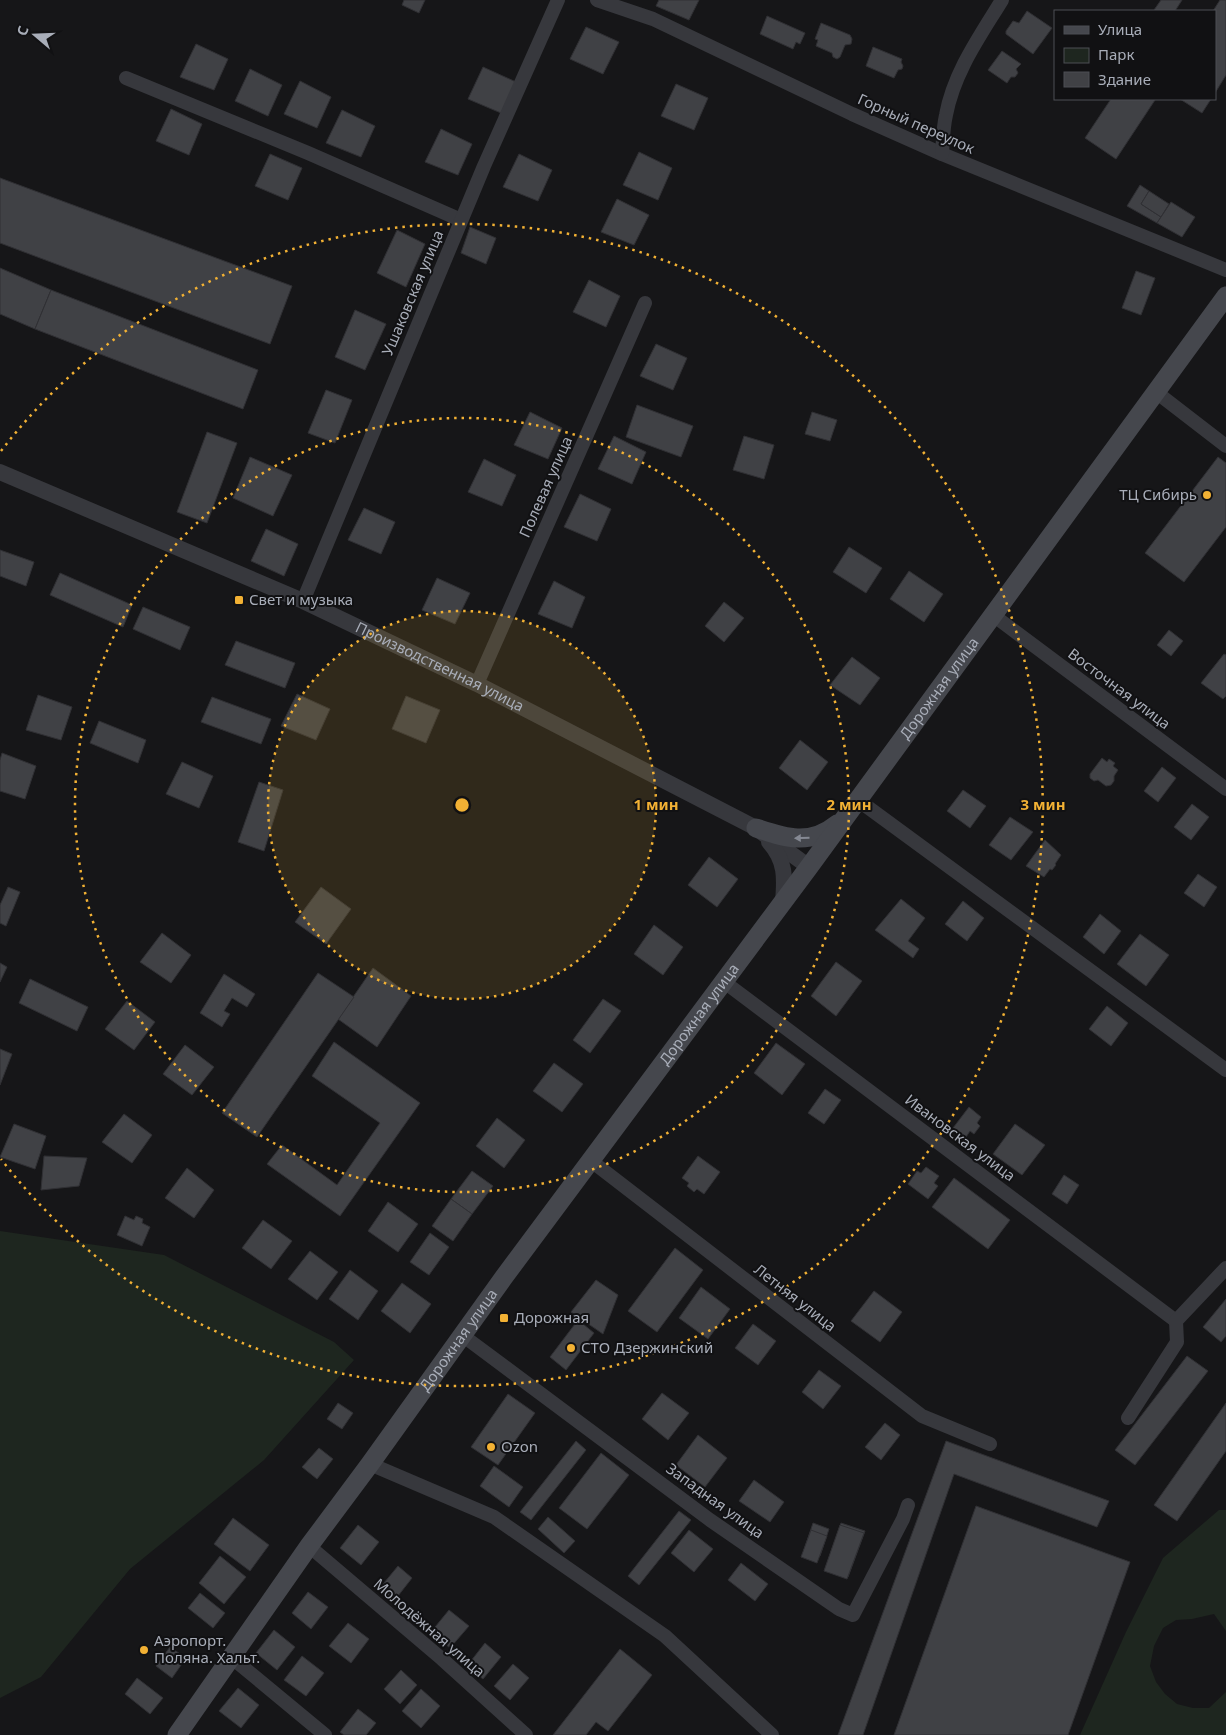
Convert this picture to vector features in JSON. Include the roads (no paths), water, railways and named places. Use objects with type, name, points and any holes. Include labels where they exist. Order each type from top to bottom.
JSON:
[{"type":"main road","name":"Дорожная улица","points":[[177,1735],[309,1546],[462,1335],[809,867],[1226,296]]},
{"type":"main road","points":[[756,828],[792,838],[810,838],[828,831],[844,819]]},
{"type":"street","name":"Ушаковская улица","points":[[303,601],[512,100],[558,0]]},
{"type":"street","name":"Горный переулок","points":[[597,0],[653,19],[852,114],[942,154],[1226,270]]},
{"type":"street","points":[[942,154],[946,115],[954,85],[968,55],[1002,0]]},
{"type":"street","points":[[126,78],[255,130],[462,220]]},
{"type":"street","name":"Полевая улица","points":[[476,684],[645,302]]},
{"type":"street","points":[[1156,392],[1226,446]]},
{"type":"street","name":"Производственная улица","points":[[0,472],[303,601],[476,684],[756,828],[809,867]]},
{"type":"street","name":"Восточная улица","points":[[993,615],[1226,789]]},
{"type":"street","points":[[858,800],[1226,1070]]},
{"type":"street","points":[[756,828],[774,847],[781,861],[785,874],[783,902]]},
{"type":"street","name":"Ивановская улица","points":[[724,981],[1176,1321]]},
{"type":"street","name":"Летняя улица","points":[[590,1160],[922,1416],[990,1444]]},
{"type":"street","points":[[1128,1418],[1177,1342],[1176,1321],[1226,1268]]},
{"type":"street","name":"Западная улица","points":[[462,1335],[710,1520],[839,1609],[853,1615],[903,1519],[908,1505]]},
{"type":"street","points":[[370,1464],[494,1517],[665,1636],[772,1735]]},
{"type":"street","name":"Молодёжная улица","points":[[309,1546],[442,1659],[526,1735]]},
{"type":"street","points":[[231,1657],[325,1735]]},
{"type":"place","name":"ТЦ Сибирь","points":[[1207,495]]},
{"type":"place","name":"Свет и музыка","points":[[239,600]]},
{"type":"place","name":"Дорожная","points":[[504,1318]]},
{"type":"place","name":"СТО Дзержинский","points":[[571,1348]]},
{"type":"place","name":"Ozon","points":[[491,1447]]},
{"type":"place","name":"Аэропорт. Поляна. Хальт.","points":[[144,1650]]}]
